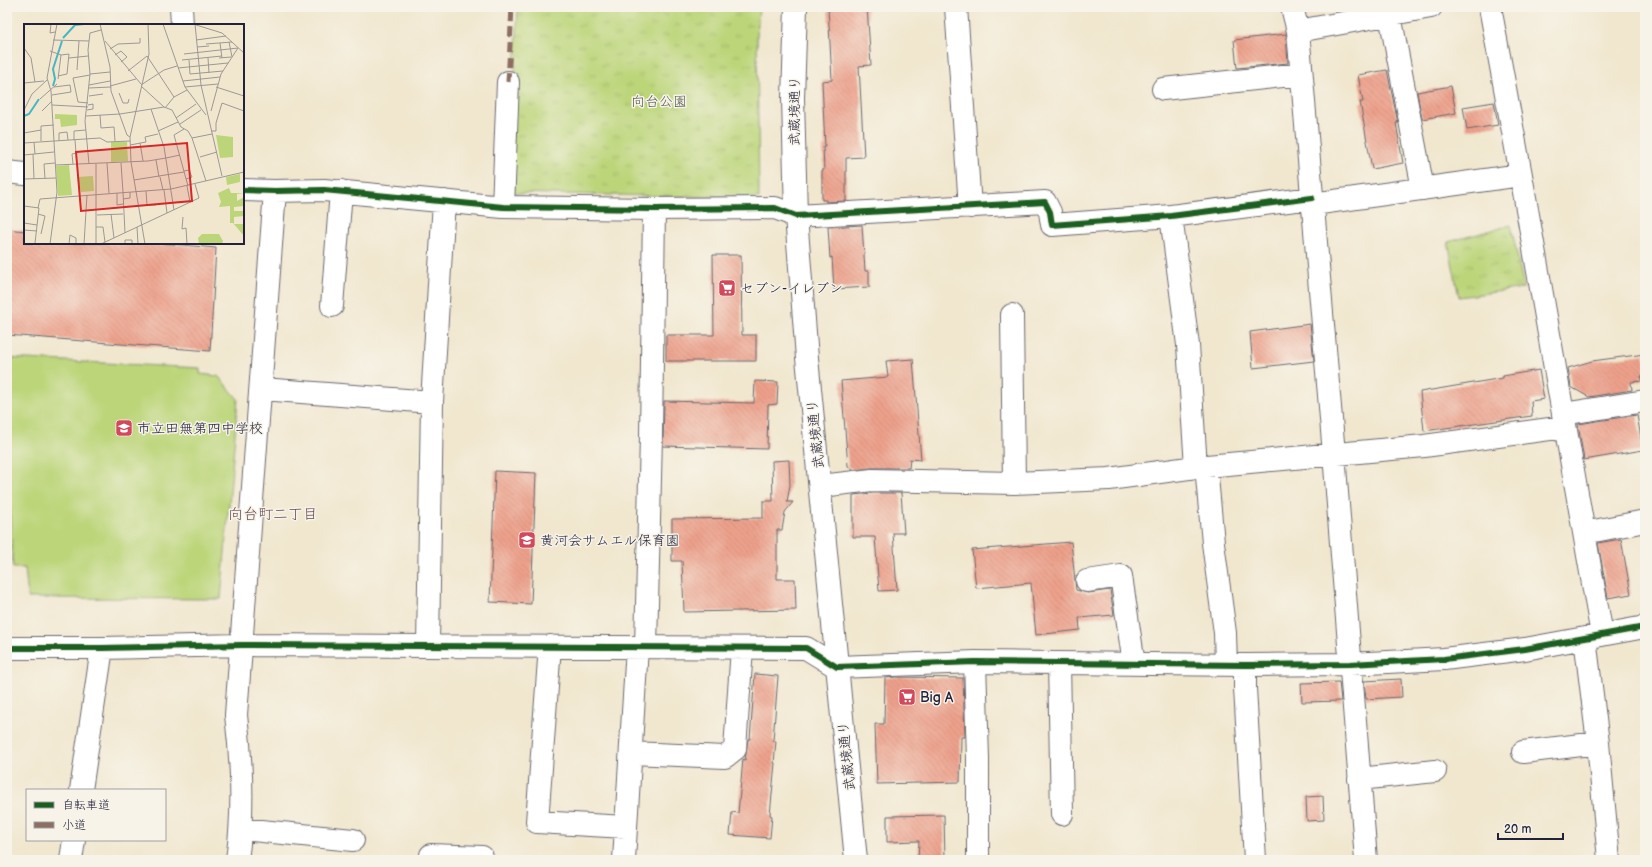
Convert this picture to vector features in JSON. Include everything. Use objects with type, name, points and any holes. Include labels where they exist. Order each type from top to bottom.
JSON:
[{"type":"street","points":[[181,7],[182,24]]},
{"type":"street","name":"武蔵境通り","points":[[796,7],[793,98],[796,216],[807,358],[821,486],[856,860]]},
{"type":"street","points":[[956,7],[970,207]]},
{"type":"street","points":[[1292,7],[1298,31],[1334,454],[1366,860]]},
{"type":"street","points":[[1298,31],[1390,16],[1431,7]]},
{"type":"street","points":[[1490,7],[1584,533],[1593,636],[1598,743],[1609,860]]},
{"type":"street","points":[[1390,16],[1423,189]]},
{"type":"street","points":[[1163,89],[1301,74]]},
{"type":"street","points":[[503,206],[508,82]]},
{"type":"street","points":[[7,172],[24,174]]},
{"type":"street","points":[[244,190],[341,191],[503,206],[654,209],[775,208],[796,216],[1046,202],[1050,212],[1052,225],[1171,216],[1312,201],[1423,189],[1521,175]]},
{"type":"street","points":[[237,860],[241,829],[240,751],[236,715],[262,388],[275,191]]},
{"type":"street","points":[[332,306],[341,191]]},
{"type":"street","points":[[428,646],[432,402],[444,201]]},
{"type":"street","points":[[624,860],[631,753],[642,647],[651,436],[654,209]]},
{"type":"street","points":[[1171,216],[1188,345],[1201,466],[1225,633],[1244,688],[1255,860]]},
{"type":"street","points":[[1012,315],[1014,483]]},
{"type":"street","points":[[262,388],[432,402]]},
{"type":"street","points":[[821,486],[872,480],[1014,483],[1109,479],[1201,466],[1424,446],[1564,421],[1645,401]]},
{"type":"street","points":[[1584,533],[1645,521]]},
{"type":"street","points":[[1087,581],[1121,576],[1134,664]]},
{"type":"street","points":[[7,648],[102,648],[242,645],[806,648],[837,667],[975,662],[1236,665],[1350,664],[1444,659],[1525,649],[1645,627]]},
{"type":"street","points":[[550,646],[537,822],[626,827]]},
{"type":"street","points":[[81,789],[102,648]]},
{"type":"street","points":[[631,753],[725,757],[735,749],[742,648]]},
{"type":"street","points":[[975,662],[978,759],[978,860]]},
{"type":"street","points":[[1059,663],[1062,814]]},
{"type":"street","points":[[1523,752],[1598,743]]},
{"type":"street","points":[[1359,778],[1435,771]]},
{"type":"street","points":[[241,829],[353,840]]},
{"type":"street","points":[[71,860],[74,841]]},
{"type":"street","points":[[431,855],[482,853]]},
{"type":"green space","name":"向台公園","points":[[518,7],[759,7],[757,36],[759,198],[509,193]]},
{"type":"green space","points":[[1511,225],[1524,288],[1459,297],[1448,242]]},
{"type":"green space","points":[[7,358],[200,368],[200,374],[218,376],[238,399],[221,599],[28,598],[25,568],[13,568],[9,495],[7,495]]},
{"type":"building","points":[[828,7],[867,7],[871,65],[859,66],[864,157],[846,158],[846,201],[826,202],[826,200],[822,200],[822,170],[824,170],[823,147],[825,147],[822,81],[832,80]]},
{"type":"building","points":[[1286,34],[1288,63],[1237,68],[1234,40]]},
{"type":"building","points":[[1387,70],[1398,123],[1396,123],[1403,163],[1372,169],[1360,102],[1363,102],[1358,75]]},
{"type":"building","points":[[1451,86],[1456,113],[1422,119],[1417,92]]},
{"type":"building","points":[[1494,102],[1498,125],[1467,130],[1463,107]]},
{"type":"building","points":[[862,225],[865,271],[869,271],[869,287],[834,289],[828,227]]},
{"type":"building","points":[[7,229],[24,231],[24,244],[171,244],[216,248],[210,351],[7,335]]},
{"type":"building","points":[[713,255],[741,255],[742,335],[756,335],[756,361],[666,361],[666,335],[714,335]]},
{"type":"building","points":[[1310,324],[1314,361],[1253,368],[1250,332]]},
{"type":"building","points":[[1645,354],[1645,376],[1641,376],[1642,381],[1631,382],[1632,390],[1589,397],[1571,387],[1568,368],[1592,361]]},
{"type":"building","points":[[913,359],[921,460],[910,459],[909,468],[872,468],[853,470],[848,466],[841,381],[888,377],[886,361]]},
{"type":"building","points":[[1539,370],[1544,399],[1531,401],[1532,416],[1424,431],[1420,392],[1503,378],[1503,376]]},
{"type":"building","points":[[755,381],[778,382],[777,404],[768,405],[767,449],[663,446],[664,401],[754,403]]},
{"type":"building","points":[[1637,415],[1643,450],[1584,460],[1578,424]]},
{"type":"building","points":[[789,460],[790,485],[787,502],[793,502],[785,512],[782,530],[777,530],[777,579],[795,579],[796,610],[684,612],[682,561],[672,561],[672,519],[763,518],[763,501],[773,501],[772,461]]},
{"type":"building","points":[[495,471],[536,473],[531,604],[490,602]]},
{"type":"building","points":[[901,493],[904,533],[893,533],[897,590],[879,591],[875,537],[853,537],[853,495]]},
{"type":"building","points":[[1621,539],[1631,594],[1608,598],[1598,543]]},
{"type":"building","points":[[1071,542],[1076,590],[1088,593],[1110,590],[1114,615],[1079,618],[1080,630],[1036,635],[1031,583],[976,588],[972,550]]},
{"type":"building","points":[[755,674],[778,676],[773,741],[776,741],[770,815],[772,816],[770,838],[730,835],[732,812],[738,813],[743,759],[745,760],[748,739],[750,739]]},
{"type":"building","points":[[885,678],[963,678],[965,737],[961,737],[960,782],[877,784],[875,724],[884,724]]},
{"type":"building","points":[[1401,679],[1402,697],[1366,699],[1364,681]]},
{"type":"building","points":[[1339,682],[1341,701],[1302,702],[1301,683]]},
{"type":"building","points":[[1323,796],[1324,820],[1307,821],[1306,797]]},
{"type":"building","points":[[944,815],[945,860],[918,860],[919,841],[887,842],[887,816]]},
{"type":"marked path","points":[[508,82],[512,7]]},
{"type":"cycle path","points":[[244,190],[324,190],[503,207],[654,209],[775,208],[796,216],[1045,202],[1050,212],[1052,225],[1171,216],[1312,198]]},
{"type":"cycle path","points":[[7,648],[102,648],[242,645],[806,648],[837,667],[975,662],[1245,665],[1350,664],[1444,659],[1525,649],[1645,627]]},
{"type":"place","name":"セブン-イレブン","points":[[727,288]]},
{"type":"place","name":"市立田無第四中学校","points":[[124,428]]},
{"type":"place","name":"黄河会サムエル保育園","points":[[527,540]]},
{"type":"place","name":"Big A","points":[[907,697]]},
{"type":"district","name":"向台町二丁目","points":[[273,514]]}]
